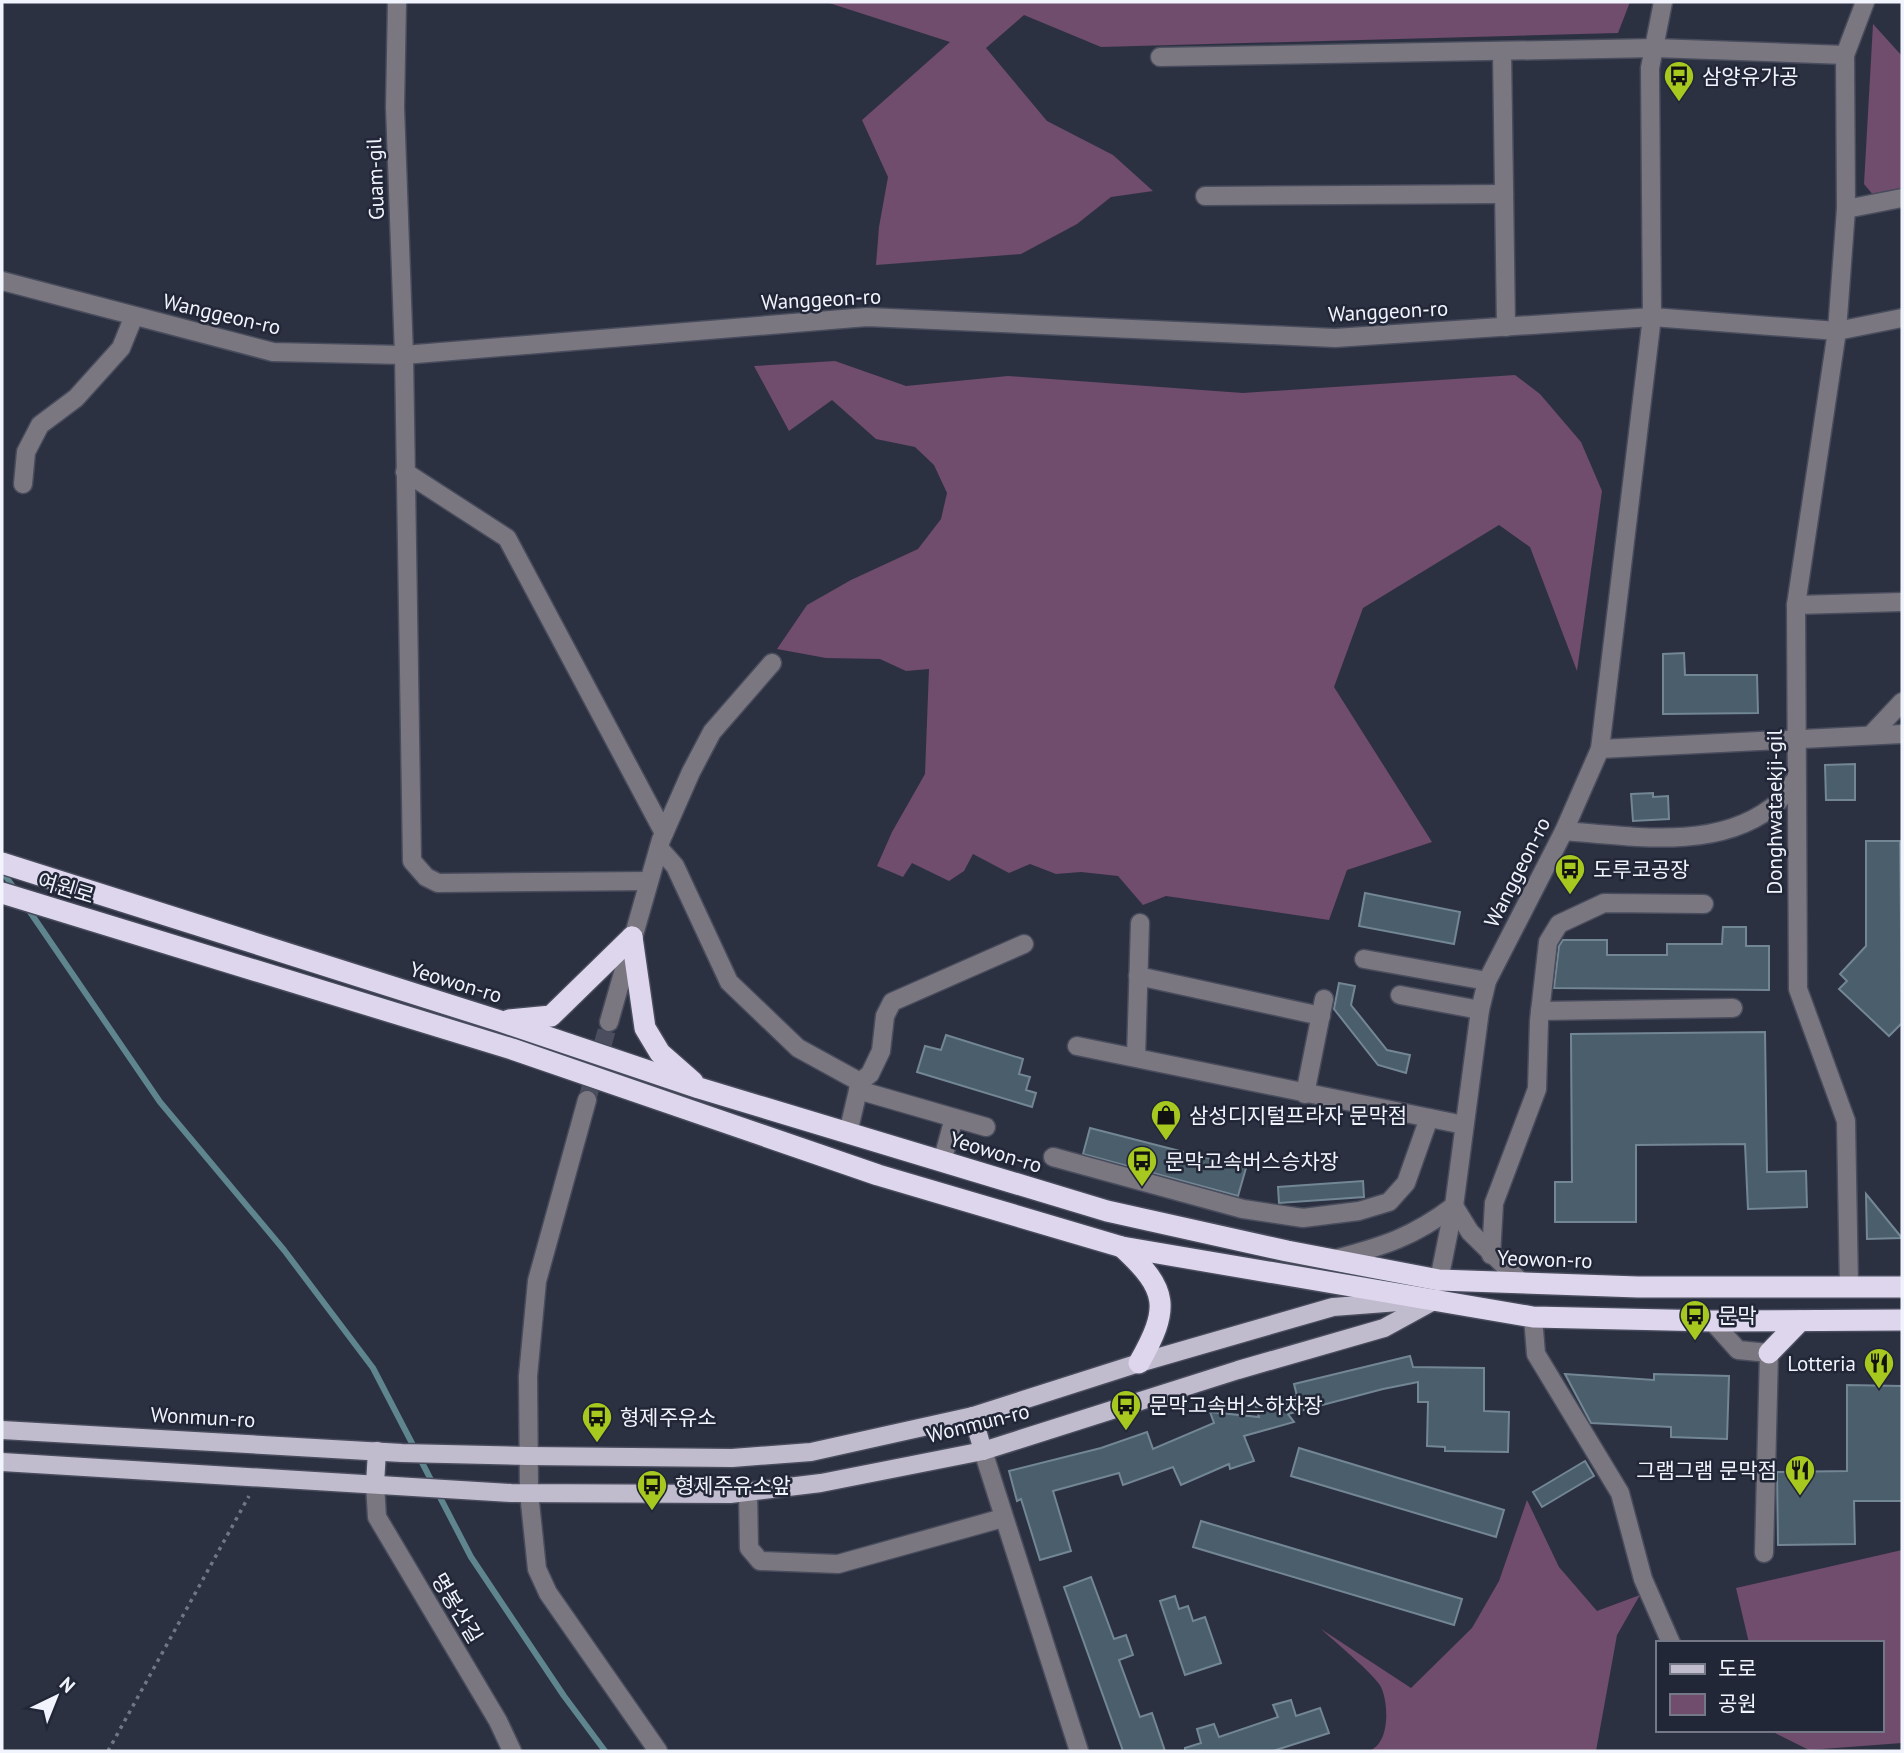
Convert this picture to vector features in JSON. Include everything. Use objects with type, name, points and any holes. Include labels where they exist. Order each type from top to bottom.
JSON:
[{"type":"highway","name":"여원로","points":[[2,863],[107,898]]},
{"type":"highway","name":"여원로","points":[[2,893],[116,929]]},
{"type":"highway","name":"Yeowon-ro","points":[[107,898],[500,1021],[699,1088],[1107,1211],[1332,1260],[1533,1317],[1712,1321],[1902,1320]]},
{"type":"highway","name":"Yeowon-ro","points":[[116,929],[512,1049],[878,1174],[1122,1247],[1438,1289],[1521,1282],[1638,1287],[1902,1287]]},
{"type":"highway","points":[[500,1021],[551,1016],[632,937]]},
{"type":"highway","points":[[632,937],[645,1028],[660,1053],[699,1088]]},
{"type":"highway","points":[[1122,1247],[1148,1272],[1157,1289],[1161,1311],[1154,1336],[1139,1363]]},
{"type":"highway","points":[[1849,1287],[1851,1320]]},
{"type":"highway","points":[[1769,1353],[1800,1321]]},
{"type":"main road","name":"Wonmun-ro","points":[[2,1430],[377,1451],[520,1456],[732,1458],[811,1452],[973,1416],[1139,1363],[1334,1307],[1438,1289]]},
{"type":"main road","name":"Wonmun-ro","points":[[375,1484],[520,1493],[748,1492],[821,1483],[983,1451],[1238,1370],[1384,1328],[1438,1289]]},
{"type":"main road","points":[[973,1416],[983,1451]]},
{"type":"main road","points":[[2,1462],[375,1484],[377,1451]]},
{"type":"street","name":"Guam-gil","points":[[397,2],[395,107],[404,355],[412,860],[426,877],[438,883],[649,881]]},
{"type":"street","name":"Wanggeon-ro","points":[[1438,1289],[1454,1206],[1480,1010],[1487,981],[1564,831],[1600,749],[1652,317],[1650,68],[1663,2]]},
{"type":"street","name":"Donghwataekji-gil","points":[[1849,1287],[1846,1121],[1798,989],[1796,605],[1838,331],[1846,209],[1845,55],[1865,2]]},
{"type":"street","points":[[1160,57],[1655,48],[1845,55]]},
{"type":"street","points":[[1502,51],[1506,327]]},
{"type":"street","points":[[1205,196],[1504,194]]},
{"type":"street","points":[[1846,209],[1902,198]]},
{"type":"street","name":"Wanggeon-ro","points":[[2,281],[273,352],[404,355],[867,317],[1335,338],[1652,317]]},
{"type":"street","points":[[23,484],[26,452],[40,425],[76,398],[121,348],[134,316]]},
{"type":"street","points":[[1652,317],[1838,331],[1902,318]]},
{"type":"street","points":[[405,472],[507,538],[662,840],[729,982],[798,1048],[859,1086],[986,1127]]},
{"type":"street","points":[[1796,605],[1902,602]]},
{"type":"street","points":[[609,1022],[662,840],[691,772],[712,732],[772,663]]},
{"type":"street","points":[[1871,735],[1902,702]]},
{"type":"street","points":[[1600,749],[1902,734]]},
{"type":"street","points":[[1564,831],[1655,837],[1732,828],[1772,808],[1796,779]]},
{"type":"street","points":[[1491,1255],[1494,1203],[1537,1089],[1540,1011],[1548,942],[1559,924],[1604,903],[1704,904]]},
{"type":"street","points":[[1136,1057],[1140,923]]},
{"type":"street","points":[[848,1133],[859,1086],[870,1074],[881,1051],[885,1016],[892,1002],[1024,944]]},
{"type":"street","points":[[1364,959],[1487,981]]},
{"type":"street","points":[[1138,976],[1322,1008],[1305,1094]]},
{"type":"street","points":[[1400,995],[1480,1010]]},
{"type":"street","points":[[1540,1011],[1733,1008]]},
{"type":"street","points":[[1077,1046],[1464,1125]]},
{"type":"street","points":[[587,1100],[537,1281],[520,1456],[520,1493],[537,1569],[548,1593],[658,1751]]},
{"type":"street","points":[[942,1161],[954,1118]]},
{"type":"street","points":[[1053,1157],[1243,1209],[1303,1218],[1359,1210],[1389,1202],[1406,1183],[1429,1118]]},
{"type":"street","points":[[1332,1260],[1392,1244],[1432,1223],[1454,1206],[1491,1255],[1521,1282]]},
{"type":"street","points":[[1533,1317],[1536,1354],[1620,1493],[1643,1579],[1670,1641]]},
{"type":"street","points":[[1712,1321],[1738,1350],[1769,1353],[1764,1553]]},
{"type":"street","points":[[983,1451],[1079,1751]]},
{"type":"street","name":"명봉산길","points":[[375,1484],[377,1517],[498,1721],[512,1751]]},
{"type":"street","points":[[748,1492],[749,1548],[760,1561],[838,1564],[1003,1518]]},
{"type":"path","points":[[108,1751],[260,1477]]},
{"type":"green space","points":[[826,2],[1630,2],[1618,33],[1101,47],[1024,15],[986,48],[1047,121],[1113,155],[1153,191],[1111,197],[1077,224],[1021,254],[876,265],[879,227],[888,177],[862,120],[950,42]]},
{"type":"green space","points":[[1873,24],[1902,56],[1902,192],[1874,196],[1864,184]]},
{"type":"green space","points":[[835,361],[906,386],[1008,376],[1243,393],[1515,375],[1540,394],[1581,442],[1602,491],[1577,671],[1530,547],[1499,525],[1363,608],[1334,687],[1432,842],[1347,870],[1329,920],[1166,896],[1143,905],[1118,876],[1081,872],[1056,874],[1030,864],[1009,873],[973,854],[964,871],[949,881],[912,863],[903,877],[877,866],[892,832],[925,774],[929,669],[906,671],[880,659],[826,658],[777,649],[807,605],[851,580],[918,549],[941,519],[947,493],[934,465],[915,447],[876,439],[832,400],[789,431],[754,366]]},
{"type":"green space","points":[[1527,1500],[1559,1567],[1597,1611],[1640,1595],[1617,1635],[1596,1751],[1369,1751],[1376,1747],[1384,1732],[1384,1694],[1377,1681],[1321,1629],[1411,1688],[1472,1628],[1499,1581]]},
{"type":"green space","points":[[1902,1550],[1902,1743],[1809,1750],[1773,1732],[1883,1732],[1883,1641],[1749,1641],[1736,1588]]},
{"type":"building","points":[[1684,653],[1685,675],[1757,675],[1758,713],[1663,714],[1663,654]]},
{"type":"building","points":[[1855,764],[1855,800],[1826,800],[1825,765]]},
{"type":"building","points":[[1653,793],[1653,797],[1668,796],[1669,819],[1633,821],[1631,794]]},
{"type":"building","points":[[1866,841],[1900,841],[1902,1023],[1889,1036],[1839,989],[1847,981],[1840,974],[1866,946]]},
{"type":"building","points":[[1365,893],[1460,912],[1454,944],[1359,926]]},
{"type":"building","points":[[1723,927],[1746,927],[1746,946],[1769,946],[1769,990],[1554,988],[1559,946],[1563,940],[1607,940],[1607,955],[1667,955],[1667,944],[1722,944]]},
{"type":"building","points":[[1339,983],[1355,986],[1351,1005],[1387,1050],[1410,1055],[1406,1073],[1378,1065],[1334,1009]]},
{"type":"building","points":[[1765,1032],[1767,1172],[1806,1171],[1807,1207],[1748,1209],[1745,1144],[1636,1145],[1636,1222],[1555,1222],[1555,1182],[1572,1182],[1571,1034]]},
{"type":"building","points":[[946,1035],[1023,1059],[1019,1074],[1030,1077],[1026,1090],[1036,1093],[1032,1107],[917,1072],[925,1046],[941,1050]]},
{"type":"building","points":[[1090,1128],[1246,1168],[1238,1196],[1083,1154]]},
{"type":"building","points":[[1363,1181],[1364,1197],[1279,1203],[1278,1187]]},
{"type":"building","points":[[1866,1194],[1902,1238],[1867,1239]]},
{"type":"building","points":[[1410,1356],[1413,1367],[1484,1368],[1484,1411],[1509,1412],[1508,1452],[1445,1451],[1445,1447],[1427,1446],[1428,1402],[1418,1402],[1418,1382],[1383,1389],[1288,1414],[1294,1422],[1244,1436],[1254,1461],[1230,1469],[1229,1464],[1181,1485],[1173,1467],[1123,1485],[1119,1473],[1053,1491],[1071,1551],[1040,1560],[1021,1499],[1017,1501],[1009,1471],[1101,1448],[1147,1432],[1153,1449],[1214,1423],[1210,1412],[1259,1417],[1256,1407],[1297,1396],[1294,1384]]},
{"type":"building","points":[[1565,1374],[1654,1380],[1654,1374],[1729,1376],[1727,1439],[1671,1437],[1671,1427],[1591,1423]]},
{"type":"building","points":[[1847,1385],[1902,1386],[1902,1501],[1854,1501],[1855,1544],[1778,1545],[1777,1472],[1847,1471]]},
{"type":"building","points":[[1299,1448],[1504,1510],[1496,1537],[1291,1476]]},
{"type":"building","points":[[1585,1461],[1594,1476],[1542,1507],[1533,1492]]},
{"type":"building","points":[[1201,1521],[1462,1599],[1454,1625],[1193,1547]]},
{"type":"building","points":[[1091,1577],[1114,1639],[1126,1635],[1133,1655],[1119,1660],[1140,1717],[1152,1713],[1165,1751],[1123,1751],[1064,1587]]},
{"type":"building","points":[[1175,1596],[1179,1609],[1188,1606],[1193,1621],[1205,1617],[1221,1663],[1185,1675],[1160,1601]]},
{"type":"building","points":[[1291,1700],[1296,1716],[1320,1708],[1329,1733],[1273,1751],[1185,1751],[1185,1748],[1201,1743],[1197,1729],[1214,1724],[1219,1737],[1278,1717],[1273,1705]]},
{"type":"waterway","points":[[2,871],[16,891]]},
{"type":"waterway","points":[[28,909],[160,1102],[284,1250],[373,1368],[471,1557],[564,1696],[605,1751]]},
{"type":"tunnel","points":[[587,1100],[609,1022]]},
{"type":"place","name":"삼양유가공","points":[[1679,103]]},
{"type":"place","name":"도루코공장","points":[[1570,896]]},
{"type":"place","name":"삼성디지털프라자 문막점","points":[[1166,1142]]},
{"type":"place","name":"문막고속버스승차장","points":[[1142,1188]]},
{"type":"place","name":"문막","points":[[1695,1342]]},
{"type":"place","name":"Lotteria","points":[[1879,1390]]},
{"type":"place","name":"문막고속버스하차장","points":[[1126,1432]]},
{"type":"place","name":"형제주유소","points":[[597,1444]]},
{"type":"place","name":"그램그램 문막점","points":[[1800,1497]]},
{"type":"place","name":"형제주유소앞","points":[[652,1512]]}]
